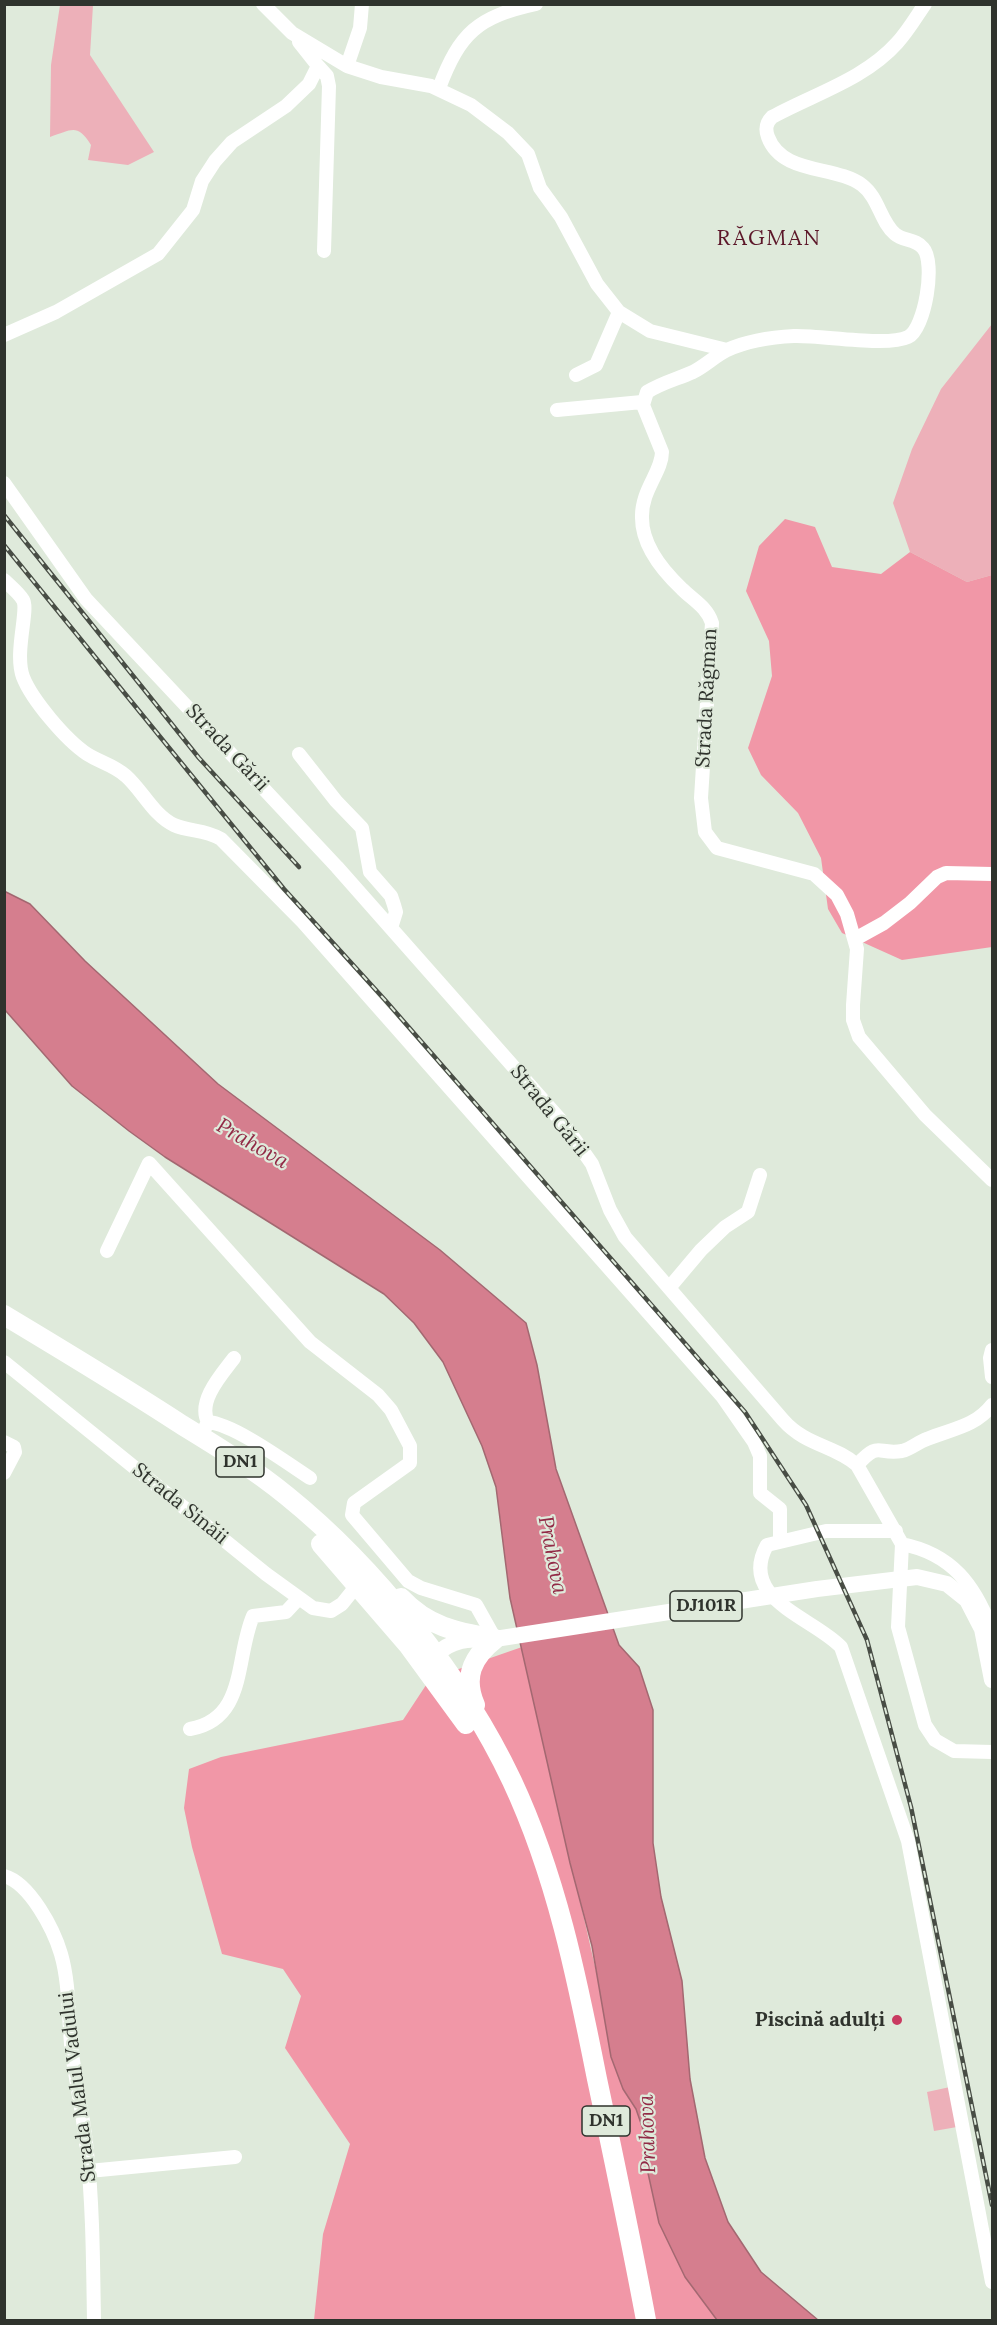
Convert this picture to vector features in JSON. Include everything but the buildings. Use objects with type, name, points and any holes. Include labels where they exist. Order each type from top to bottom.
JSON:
[{"type":"highway","name":"DN1","points":[[4,1315],[204,1429],[316,1521],[379,1586],[429,1660],[489,1737],[529,1821],[562,1922],[585,2016],[645,2320]]},
{"type":"highway","name":"DN1","points":[[4,1328],[146,1413],[264,1491],[304,1526],[429,1660],[490,1763],[509,1803],[539,1883],[574,2020],[635,2320]]},
{"type":"highway","points":[[316,1521],[354,1549],[421,1616],[453,1632],[495,1639]]},
{"type":"highway","points":[[489,1737],[472,1698],[468,1679],[478,1653],[495,1639]]},
{"type":"main road","name":"DJ101R","points":[[429,1660],[454,1642],[495,1639],[817,1588],[917,1577],[939,1580],[960,1593],[973,1608],[991,1640],[993,1680]]},
{"type":"street","points":[[263,4],[292,33],[327,76],[329,86],[324,251]]},
{"type":"street","points":[[347,66],[360,28],[362,4]]},
{"type":"street","points":[[440,88],[451,58],[461,41],[476,27],[500,15],[536,4]]},
{"type":"street","points":[[557,410],[642,402],[647,392],[655,387],[693,371],[727,350],[773,338],[795,336],[893,340],[910,336],[922,314],[927,284],[927,254],[923,247],[894,234],[878,204],[860,184],[784,157],[773,147],[766,130],[772,117],[843,82],[881,57],[897,43],[925,4]]},
{"type":"street","points":[[292,33],[347,66],[381,77],[409,80],[440,88],[471,105],[508,133],[528,154],[540,188],[565,223],[597,284],[619,312],[650,331],[727,350]]},
{"type":"street","points":[[4,335],[56,312],[158,254],[193,210],[202,181],[215,161],[239,137],[286,106],[309,84],[318,66]]},
{"type":"street","points":[[576,375],[596,365],[619,312]]},
{"type":"street","name":"Strada Răgman","points":[[642,402],[662,459],[647,486],[643,502],[641,519],[646,538],[656,558],[668,574],[704,608],[712,623],[701,798],[705,832],[717,848],[814,874],[828,883],[837,895],[855,939],[857,972],[853,1020],[859,1037],[925,1115],[993,1180]]},
{"type":"street","name":"Strada Gării","points":[[4,483],[86,599],[172,689],[391,928],[564,1124],[592,1164],[610,1210],[625,1237],[791,1429],[811,1442],[849,1458],[857,1465]]},
{"type":"street","points":[[4,580],[23,601],[25,608],[18,650],[20,664],[29,690],[40,704],[76,746],[125,775],[167,821],[187,828],[209,831],[221,839],[303,922],[707,1378],[754,1442],[762,1468],[760,1493],[780,1509],[782,1514],[780,1541]]},
{"type":"street","points":[[298,754],[362,828],[366,861],[370,872],[391,896],[394,904],[396,912],[391,928]]},
{"type":"street","points":[[855,939],[884,923],[910,903],[937,877],[946,873],[993,874]]},
{"type":"street","points":[[107,1251],[149,1163],[310,1342],[330,1360],[365,1385],[391,1410],[410,1446],[410,1462],[354,1503],[352,1515],[408,1581],[421,1588],[476,1605],[495,1639]]},
{"type":"street","points":[[669,1288],[701,1250],[725,1227],[748,1212],[759,1175]]},
{"type":"street","points":[[993,1350],[990,1358],[993,1377]]},
{"type":"street","points":[[234,1358],[208,1398],[204,1429],[220,1425],[270,1451],[310,1478]]},
{"type":"street","name":"Strada Sinăii","points":[[4,1362],[299,1598],[318,1610],[331,1611],[342,1604],[358,1584]]},
{"type":"street","points":[[993,1405],[976,1420],[952,1432],[924,1439],[902,1451],[878,1448],[871,1451],[857,1465],[899,1538],[898,1627],[925,1725],[935,1740],[954,1751],[993,1752]]},
{"type":"street","points":[[4,1442],[14,1447],[15,1452],[4,1473]]},
{"type":"street","points":[[991,1640],[983,1606],[962,1576],[934,1553],[899,1538],[861,1529],[826,1531],[767,1545],[762,1553],[762,1574],[765,1585],[774,1600],[823,1632],[841,1647],[908,1841],[993,2282]]},
{"type":"street","points":[[190,1729],[201,1727],[227,1709],[254,1616],[286,1612],[299,1598]]},
{"type":"street","name":"Strada Malul Vadului","points":[[4,1876],[14,1879],[27,1890],[52,1933],[62,1958],[88,2171],[94,2320]]},
{"type":"street","points":[[88,2171],[235,2157]]},
{"type":"shaded area","points":[[60,5],[93,5],[90,55],[154,152],[128,165],[88,160],[91,145],[82,133],[73,130],[50,137],[51,65]]},
{"type":"shaded area","points":[[992,324],[992,575],[967,582],[910,552],[893,503],[912,449],[941,389]]},
{"type":"shaded area","points":[[785,519],[815,527],[832,567],[881,574],[910,552],[967,582],[992,575],[992,947],[902,960],[842,933],[828,909],[821,858],[798,813],[761,775],[748,748],[772,676],[769,641],[746,591],[759,546]]},
{"type":"shaded area","points":[[522,1647],[623,2089],[636,2109],[646,2138],[648,2173],[685,2277],[717,2320],[314,2320],[323,2234],[350,2144],[285,2048],[301,1996],[283,1969],[222,1954],[192,1847],[184,1808],[189,1769],[221,1757],[403,1720],[430,1679]]},
{"type":"shaded area","points":[[950,2087],[957,2127],[934,2131],[927,2092]]},
{"type":"water","name":"Prahova","points":[[4,891],[30,904],[85,961],[218,1084],[440,1250],[526,1323],[537,1365],[556,1469],[619,1645],[639,1667],[653,1710],[653,1843],[661,1897],[682,1981],[690,2079],[705,2158],[728,2222],[761,2272],[818,2320],[717,2320],[685,2277],[659,2223],[648,2173],[646,2138],[636,2109],[623,2089],[611,2057],[592,1946],[570,1863],[510,1598],[496,1487],[482,1446],[443,1362],[414,1323],[384,1294],[165,1157],[72,1086],[5,1010]]},
{"type":"railway","points":[[4,515],[199,758],[299,867]]},
{"type":"railway","points":[[4,545],[284,889],[385,1000],[745,1412],[806,1505],[867,1640],[911,1807],[992,2205]]},
{"type":"place","name":"Piscină adulți","points":[[897,2020]]},
{"type":"district","name":"RĂGMAN","points":[[769,239]]}]
